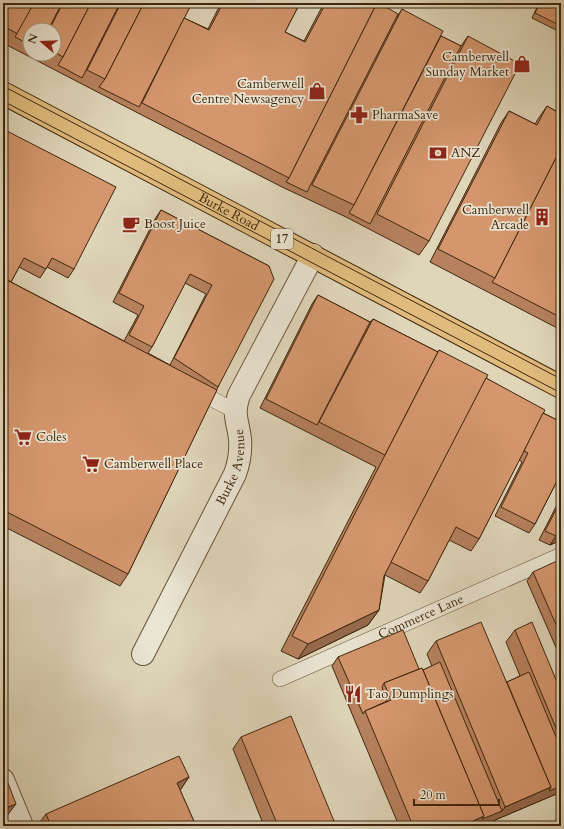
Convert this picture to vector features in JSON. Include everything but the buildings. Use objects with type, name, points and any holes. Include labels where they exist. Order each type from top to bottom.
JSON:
[{"type":"main road","name":"Burke Road","points":[[3,93],[561,387]]},
{"type":"street","name":"Burke Avenue","points":[[143,654],[235,474],[240,445],[235,411],[239,395],[313,255]]},
{"type":"street","points":[[3,780],[21,826]]},
{"type":"lane","points":[[182,384],[235,411]]},
{"type":"lane","name":"Commerce Lane","points":[[280,679],[561,555]]},
{"type":"tram line","points":[[3,86],[561,379]]},
{"type":"tram line","points":[[3,101],[561,393]]},
{"type":"place","name":"Camberwell Sunday Market","points":[[522,64]]},
{"type":"place","name":"Camberwell Centre Newsagency","points":[[317,91]]},
{"type":"place","name":"PharmaSave","points":[[359,115]]},
{"type":"place","name":"ANZ","points":[[438,153]]},
{"type":"place","name":"Camberwell Arcade","points":[[542,217]]},
{"type":"place","name":"Boost Juice","points":[[131,224]]},
{"type":"place","name":"Coles","points":[[23,437]]},
{"type":"place","name":"Camberwell Place","points":[[91,464]]},
{"type":"place","name":"Tao Dumplings","points":[[353,694]]}]
